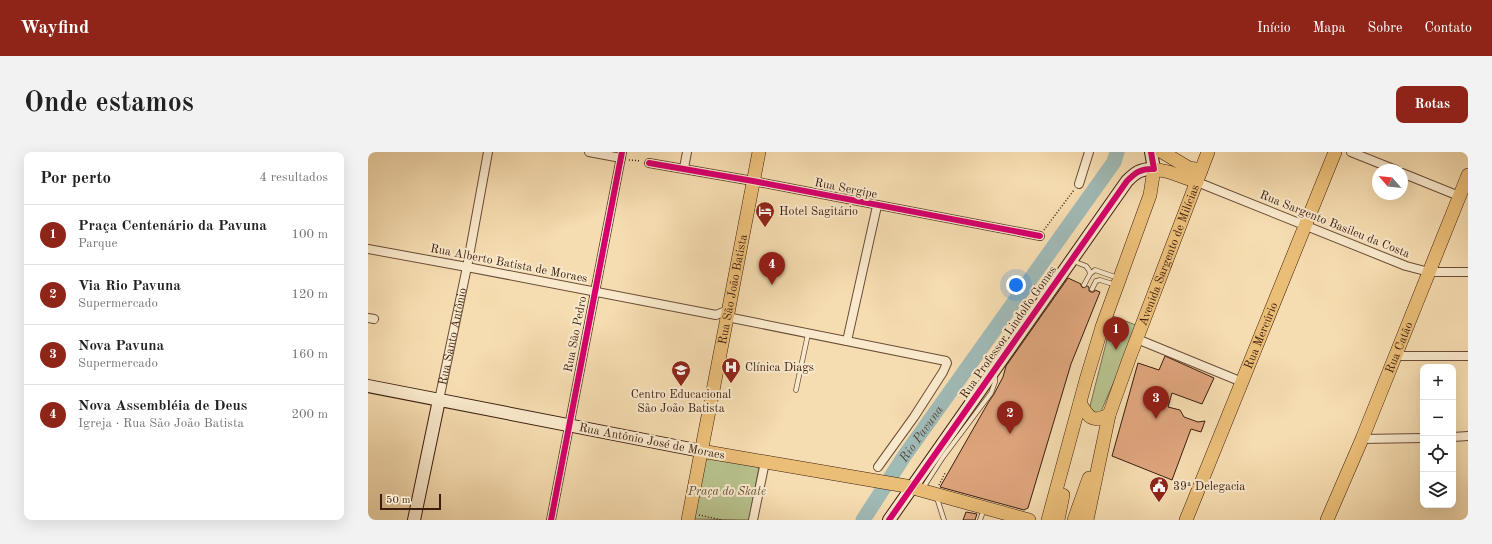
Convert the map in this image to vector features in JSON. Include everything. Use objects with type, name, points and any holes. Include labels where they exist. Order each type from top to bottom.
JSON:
[{"type":"main road","name":"Rua São João Batista","points":[[688,516],[701,451],[724,317],[759,152]]},
{"type":"main road","points":[[1162,152],[1189,168],[1199,176]]},
{"type":"main road","name":"Avenida Sargento de Milícias","points":[[1087,520],[1109,415],[1208,152]]},
{"type":"main road","name":"Rua Mercúrio","points":[[1186,520],[1335,152]]},
{"type":"main road","name":"Rua Professor Lindolfo Gomes","points":[[1154,169],[1199,176]]},
{"type":"main road","points":[[1048,520],[1100,333],[1150,195],[1154,169]]},
{"type":"main road","name":"Rua Catão","points":[[1327,520],[1396,356],[1468,175]]},
{"type":"main road","points":[[1080,403],[1087,414],[1092,418],[1100,418],[1109,415]]},
{"type":"main road","points":[[1058,520],[1067,473],[1072,434]]},
{"type":"main road","points":[[1074,520],[1104,439]]},
{"type":"main road","name":"Rua Antônio José de Moraes","points":[[701,451],[913,488],[936,494],[983,514],[1029,520]]},
{"type":"street","name":"Rua Santo Antônio","points":[[414,520],[467,267],[488,152]]},
{"type":"street","points":[[589,152],[622,155]]},
{"type":"street","points":[[684,168],[687,152]]},
{"type":"street","points":[[1079,184],[1089,152]]},
{"type":"street","points":[[1151,152],[1154,169]]},
{"type":"street","points":[[1351,152],[1381,164]]},
{"type":"street","name":"Rua São Pedro","points":[[551,520],[594,292],[622,155]]},
{"type":"street","name":"Rua Sergipe","points":[[649,163],[684,168],[1040,236]]},
{"type":"street","name":"Rua Professor Lindolfo Gomes","points":[[889,520],[913,488],[1127,181],[1138,171],[1154,169]]},
{"type":"street","points":[[1408,175],[1459,196]]},
{"type":"street","name":"Rua Sargento Basileu da Costa","points":[[1199,176],[1306,226],[1406,266],[1429,272],[1468,272]]},
{"type":"street","points":[[847,341],[877,206]]},
{"type":"street","name":"Rua Alberto Batista de Moraes","points":[[368,249],[944,360],[947,363],[943,372],[914,417],[878,467]]},
{"type":"street","points":[[1137,339],[1242,382]]},
{"type":"street","points":[[1396,356],[1468,356]]},
{"type":"street","name":"Rua Antônio José de Moraes","points":[[368,386],[701,451]]},
{"type":"street","points":[[1456,437],[1468,436]]},
{"type":"street","points":[[1362,439],[1420,438]]},
{"type":"street","points":[[753,520],[765,462]]},
{"type":"lane","points":[[1071,260],[1088,268],[1090,274]]},
{"type":"lane","points":[[1084,285],[1090,274],[1095,270],[1118,282]]},
{"type":"lane","points":[[1092,289],[1096,282],[1100,280],[1118,282]]},
{"type":"lane","points":[[796,390],[808,334]]},
{"type":"lane","points":[[936,494],[944,520]]},
{"type":"path","points":[[622,155],[649,163]]},
{"type":"path","points":[[1040,236],[1079,184]]},
{"type":"path","points":[[688,516],[722,520]]},
{"type":"green space","points":[[1113,316],[1138,326],[1099,416],[1089,410]]},
{"type":"green space","name":"Praça do Skate","points":[[705,457],[759,467],[749,520],[693,519]]},
{"type":"building","points":[[1068,278],[1081,284],[1083,288],[1087,286],[1089,287],[1089,291],[1091,292],[1094,292],[1095,290],[1100,292],[1071,364],[1028,508],[1024,510],[940,487],[994,394],[1003,377],[1006,366]]},
{"type":"building","points":[[1165,356],[1214,378],[1202,404],[1172,393],[1168,407],[1180,410],[1184,417],[1198,422],[1205,421],[1201,432],[1191,429],[1172,480],[1112,456],[1138,363],[1159,370]]},
{"type":"building","points":[[966,512],[977,514],[975,520],[963,520]]},
{"type":"waterway","name":"Rio Pavuna","points":[[863,520],[905,455],[1114,162],[1117,152]]},
{"type":"cycle path","points":[[551,520],[622,152]]},
{"type":"cycle path","points":[[889,520],[1127,181],[1145,169],[1154,169],[1151,152]]},
{"type":"cycle path","points":[[649,163],[753,181],[1040,236]]},
{"type":"place","name":"Hotel Sagitário","points":[[765,228]]},
{"type":"place","name":"Nova Assembléia de Deus","points":[[772,285]]},
{"type":"place","name":"Praça Centenário da Pavuna","points":[[1116,350]]},
{"type":"place","name":"Clínica Diags","points":[[731,384]]},
{"type":"place","name":"Centro Educacional São João Batista","points":[[681,387]]},
{"type":"place","name":"Nova Pavuna","points":[[1156,419]]},
{"type":"place","name":"Via Rio Pavuna","points":[[1010,434]]},
{"type":"place","name":"39ª Delegacia","points":[[1159,503]]}]
